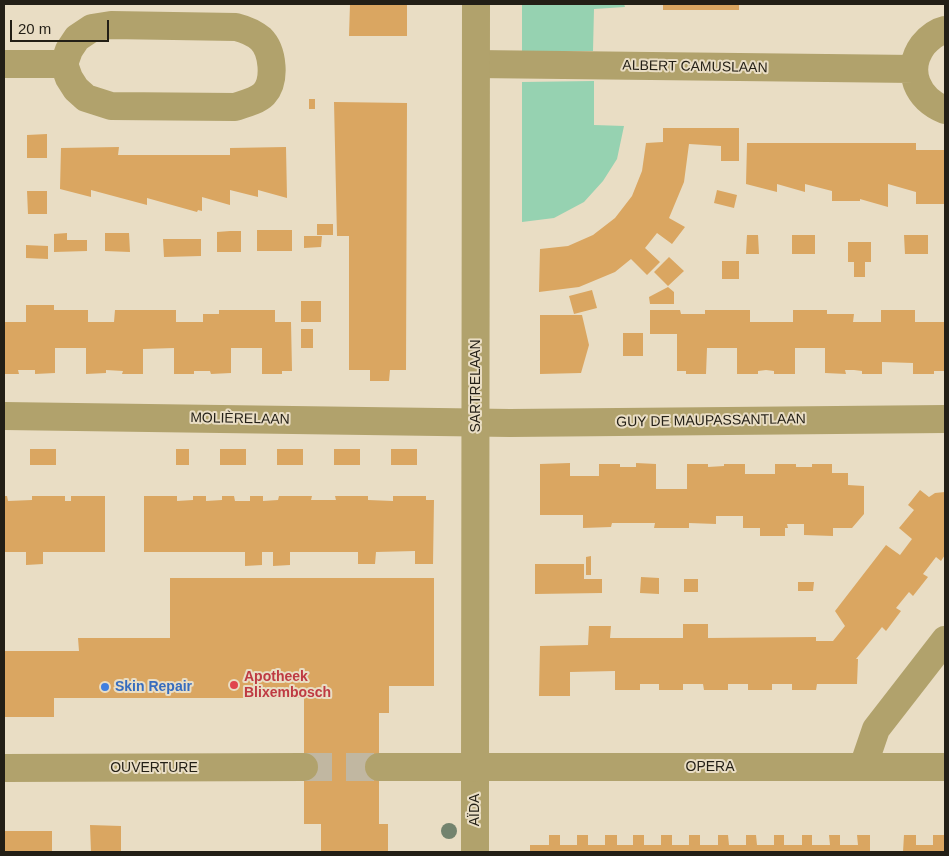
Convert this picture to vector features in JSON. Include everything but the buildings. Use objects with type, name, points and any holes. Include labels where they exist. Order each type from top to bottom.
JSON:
[{"type":"street","name":"SARTRELAAN","points":[[475,768],[476,4]]},
{"type":"street","points":[[111,25],[236,27],[260,38],[270,53],[272,65],[270,80],[264,93],[247,104],[235,107],[111,106],[86,98],[68,78],[64,64],[69,50],[77,38],[92,28],[111,25]]},
{"type":"street","points":[[945,30],[927,39],[918,52],[914,69],[920,91],[930,103],[945,110]]},
{"type":"street","points":[[4,64],[64,64]]},
{"type":"street","name":"ALBERT CAMUSLAAN","points":[[476,64],[914,69]]},
{"type":"street","name":"MOLIÈRELAAN","points":[[4,416],[476,422]]},
{"type":"street","name":"GUY DE MAUPASSANTLAAN","points":[[476,422],[945,419]]},
{"type":"street","points":[[863,767],[876,728],[945,640]]},
{"type":"street","name":"OUVERTURE","points":[[4,768],[304,767]]},
{"type":"street","points":[[379,767],[475,768]]},
{"type":"street","name":"OPERA","points":[[475,768],[945,767]]},
{"type":"street","name":"AÏDA","points":[[475,768],[475,852]]},
{"type":"green space","points":[[522,4],[624,4],[625,7],[594,9],[593,51],[522,51]]},
{"type":"green space","points":[[594,81],[594,125],[624,126],[617,159],[603,181],[584,202],[554,218],[522,222],[522,82]]},
{"type":"tunnel","points":[[304,767],[379,767]]},
{"type":"place","name":"Apotheek Blixembosch","points":[[234,685]]},
{"type":"place","name":"Skin Repair","points":[[105,687]]}]
